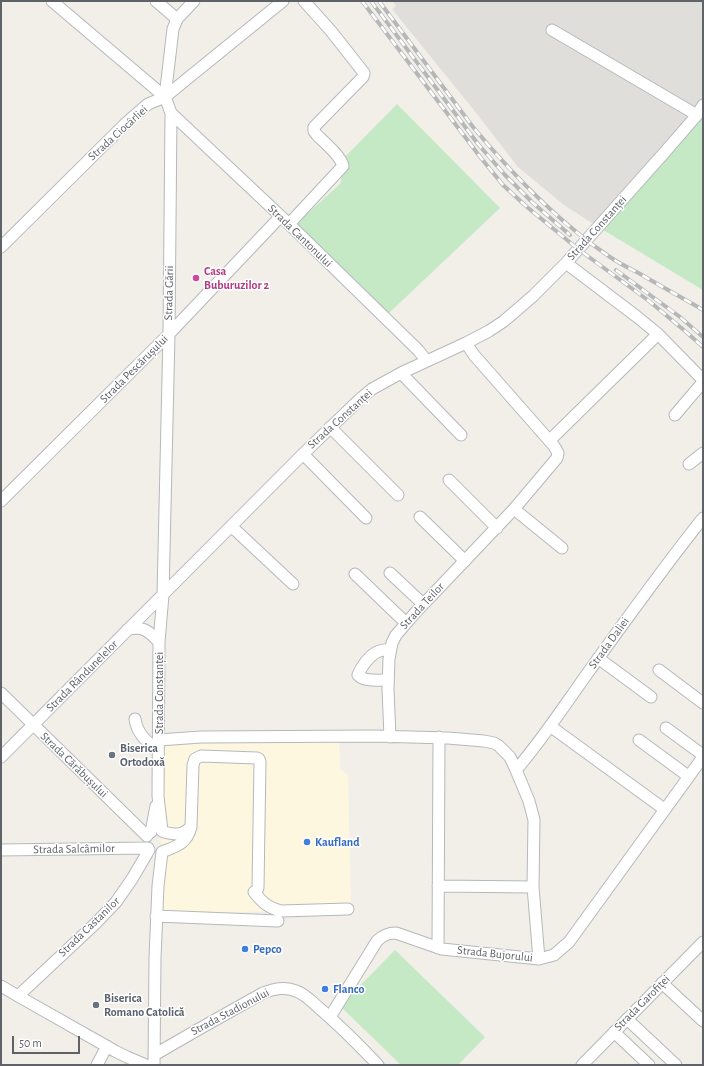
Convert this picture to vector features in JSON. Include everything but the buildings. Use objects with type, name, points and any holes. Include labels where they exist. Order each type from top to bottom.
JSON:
[{"type":"street","points":[[52,1],[165,96]]},
{"type":"street","points":[[156,1],[177,19]]},
{"type":"street","name":"Strada Gării","points":[[163,595],[169,334],[171,113],[165,96],[173,29],[177,19],[194,1]]},
{"type":"street","name":"Strada Ciocârliei","points":[[1,247],[124,125],[148,104],[165,96],[207,64],[283,1]]},
{"type":"street","points":[[289,224],[343,166],[339,157],[314,131],[314,127],[363,77],[364,73],[331,31],[304,1]]},
{"type":"street","points":[[552,30],[697,115]]},
{"type":"street","name":"Strada Constanței","points":[[156,833],[158,796],[158,642],[163,595],[330,427],[372,389],[401,373],[489,331],[533,296],[566,262],[697,115],[703,105]]},
{"type":"street","name":"Strada Cantonului","points":[[171,113],[289,224],[418,350],[427,361]]},
{"type":"street","name":"Strada Pescărușului","points":[[1,501],[169,334],[280,217]]},
{"type":"street","points":[[566,262],[658,334],[703,381],[675,415]]},
{"type":"street","points":[[550,440],[658,334]]},
{"type":"street","name":"Strada Teilor","points":[[390,737],[388,680],[389,659],[390,649],[396,635],[423,604],[514,509],[557,458],[558,453],[550,440],[474,355],[466,343]]},
{"type":"street","points":[[401,373],[461,434]]},
{"type":"street","points":[[330,427],[398,495]]},
{"type":"street","points":[[689,464],[703,453]]},
{"type":"street","points":[[303,454],[366,518]]},
{"type":"street","points":[[449,480],[497,528]]},
{"type":"street","points":[[514,509],[562,548]]},
{"type":"street","points":[[420,517],[465,561]]},
{"type":"street","name":"Strada Daliei","points":[[516,770],[535,748],[598,658],[703,518]]},
{"type":"street","points":[[231,526],[293,584]]},
{"type":"street","points":[[390,573],[423,604]]},
{"type":"street","points":[[355,574],[406,623]]},
{"type":"street","name":"Strada Rândunelelor","points":[[1,757],[163,595]]},
{"type":"street","points":[[127,630],[141,628],[147,631],[158,642]]},
{"type":"street","points":[[388,680],[365,679],[360,678],[358,675],[360,668],[377,652],[390,649]]},
{"type":"street","points":[[598,658],[651,697]]},
{"type":"street","points":[[660,670],[703,703]]},
{"type":"street","name":"Strada Cărăbușului","points":[[1,693],[33,724],[156,833]]},
{"type":"street","points":[[135,720],[138,730],[143,738],[158,745],[201,737],[290,736],[439,737],[494,743],[506,751],[510,757],[529,801],[534,820],[533,887],[539,959]]},
{"type":"street","points":[[550,726],[664,809]]},
{"type":"street","points":[[666,728],[703,756]]},
{"type":"street","points":[[438,948],[439,737]]},
{"type":"street","points":[[639,740],[688,776]]},
{"type":"street","points":[[191,827],[181,834],[156,833],[146,843],[155,850],[174,848],[184,841],[189,834],[191,827],[193,765],[195,759],[201,756],[257,758],[260,762],[258,888],[256,892],[254,892],[272,909],[281,911],[348,910]]},
{"type":"street","name":"Strada Bujorului","points":[[330,1017],[377,941],[382,936],[390,933],[396,933],[442,949],[539,959],[554,954],[569,942],[703,756]]},
{"type":"street","points":[[155,850],[168,846],[169,843],[168,837],[156,833]]},
{"type":"street","name":"Strada Salcâmilor","points":[[1,850],[155,850]]},
{"type":"street","points":[[154,1060],[156,916],[158,886],[155,850]]},
{"type":"street","name":"Strada Castanilor","points":[[18,996],[96,923],[116,902],[155,850]]},
{"type":"street","points":[[438,886],[533,887]]},
{"type":"street","points":[[156,916],[278,921]]},
{"type":"street","name":"Strada Garofiței","points":[[582,1065],[703,942]]},
{"type":"street","points":[[662,983],[703,1021]]},
{"type":"street","points":[[1,986],[127,1057],[146,1065]]},
{"type":"street","name":"Strada Stadionului","points":[[154,1060],[205,1025],[264,993],[275,989],[286,988],[296,990],[306,996],[330,1017],[378,1065]]},
{"type":"street","points":[[627,1019],[676,1065]]},
{"type":"street","points":[[614,1032],[649,1065]]},
{"type":"street","points":[[97,1065],[107,1046]]},
{"type":"shaded area","points":[[392,1],[703,1],[703,95],[688,118],[595,225],[564,205],[518,167],[392,9],[396,6]]},
{"type":"shaded area","points":[[339,740],[340,769],[348,775],[351,909],[163,914],[158,745]]},
{"type":"green space","points":[[703,95],[703,290],[595,225],[688,118]]},
{"type":"green space","points":[[397,104],[500,208],[389,313],[294,226],[341,183],[343,159]]},
{"type":"green space","points":[[395,950],[485,1037],[458,1065],[401,1065],[340,1006]]},
{"type":"railway","points":[[362,1],[503,185],[578,249],[649,301],[703,347]]},
{"type":"railway","points":[[371,1],[478,144],[505,175],[533,203],[570,235]]},
{"type":"railway","points":[[379,1],[473,127],[504,163],[537,197],[572,229],[610,257],[703,310]]},
{"type":"railway","points":[[616,270],[680,317],[703,337]]},
{"type":"place","name":"Casa Buburuzilor 2","points":[[196,278]]},
{"type":"place","name":"Biserica Ortodoxă","points":[[112,755]]},
{"type":"place","name":"Kaufland","points":[[307,842]]},
{"type":"place","name":"Pepco","points":[[245,949]]},
{"type":"place","name":"Flanco","points":[[325,989]]},
{"type":"place","name":"Biserica Romano Catolică","points":[[96,1005]]}]
